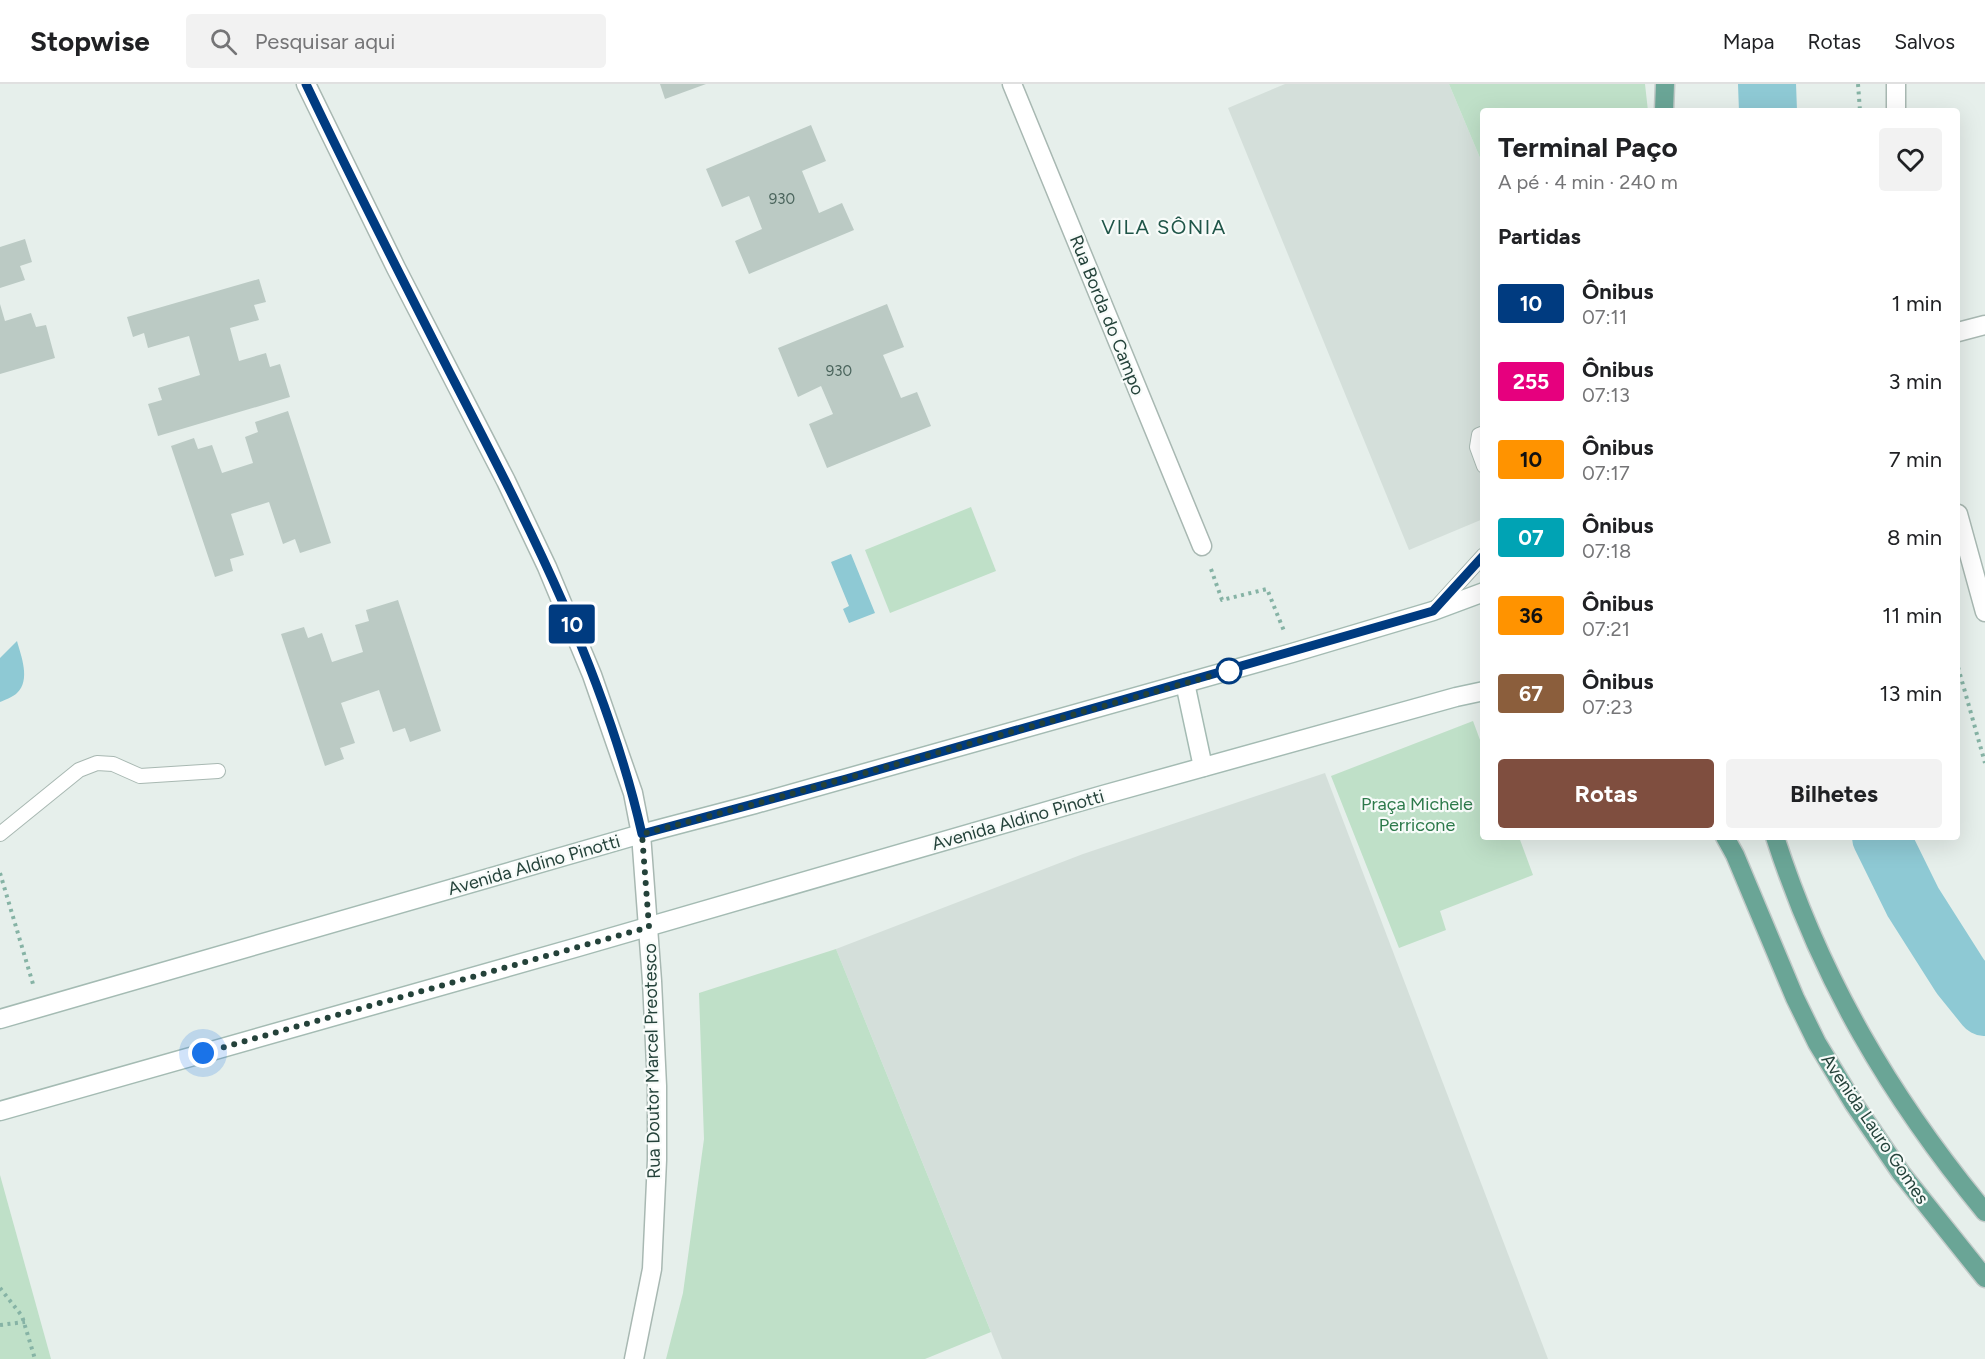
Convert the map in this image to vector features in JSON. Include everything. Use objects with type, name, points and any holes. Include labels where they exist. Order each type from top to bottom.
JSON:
[{"type":"main road","name":"Rua Doutor Marcel Preotesco","points":[[306,84],[396,268],[506,481],[551,577],[592,675],[633,793],[642,834],[657,1086],[657,1160],[652,1269],[634,1359]]},
{"type":"main road","name":"Rua Borda do Campo","points":[[1012,84],[1202,546]]},
{"type":"main road","points":[[1664,108],[1665,84]]},
{"type":"main road","points":[[1896,84],[1896,108]]},
{"type":"main road","points":[[1960,331],[1985,325]]},
{"type":"main road","points":[[1960,521],[1985,612]]},
{"type":"main road","name":"Avenida Aldino Pinotti","points":[[0,1020],[642,834],[1293,653],[1433,611],[1480,593]]},
{"type":"main road","points":[[1185,683],[1203,767]]},
{"type":"main road","name":"Avenida Aldino Pinotti","points":[[0,1111],[1203,767],[1480,692]]},
{"type":"main road","name":"Avenida Lauro Gomes","points":[[1727,840],[1795,998],[1817,1043],[1854,1104],[1901,1173],[1985,1278]]},
{"type":"main road","name":"Avenida Lauro Gomes","points":[[1776,840],[1820,957],[1870,1051],[1902,1103],[1947,1166],[1985,1212]]},
{"type":"lane","points":[[1480,435],[1477,447],[1480,455]]},
{"type":"lane","points":[[1433,611],[1480,559]]},
{"type":"lane","points":[[0,834],[79,770],[97,763],[113,764],[140,776],[218,771]]},
{"type":"path","points":[[1857,84],[1860,108]]},
{"type":"path","points":[[1202,546],[1222,600],[1267,589],[1293,653]]},
{"type":"path","points":[[1960,674],[1985,763]]},
{"type":"path","points":[[0,873],[40,1008]]},
{"type":"path","points":[[0,1288],[25,1322],[35,1359]]},
{"type":"path","points":[[0,1325],[25,1322]]},
{"type":"shaded area","points":[[1285,84],[1449,84],[1480,158],[1480,520],[1409,550],[1228,108]]},
{"type":"shaded area","points":[[1325,773],[1548,1359],[1002,1359],[836,949],[1083,854]]},
{"type":"green space","points":[[1449,84],[1645,84],[1648,108],[1480,108],[1480,158]]},
{"type":"green space","points":[[971,507],[996,571],[890,613],[865,550]]},
{"type":"green space","name":"Praça Michele Perricone","points":[[1473,721],[1480,740],[1480,840],[1520,840],[1533,875],[1440,911],[1446,930],[1399,948],[1331,776]]},
{"type":"green space","points":[[836,949],[991,1332],[925,1359],[666,1359],[683,1293],[704,1139],[699,993]]},
{"type":"green space","points":[[0,1175],[51,1359],[0,1359]]},
{"type":"water","points":[[851,554],[875,613],[849,623],[843,609],[849,606],[831,562]]},
{"type":"water","points":[[17,641],[24,668],[23,682],[17,693],[0,702],[0,658]]},
{"type":"building","points":[[660,84],[706,84],[665,99]]},
{"type":"building","points":[[811,125],[826,161],[802,171],[819,213],[842,203],[854,230],[749,274],[735,241],[762,229],[749,196],[722,207],[706,169]]},
{"type":"building","points":[[25,239],[32,262],[20,266],[25,280],[0,288],[0,247]]},
{"type":"building","points":[[259,279],[266,302],[254,305],[259,320],[230,328],[239,361],[266,353],[270,367],[280,364],[290,397],[158,436],[148,404],[162,400],[158,388],[200,375],[189,336],[148,348],[144,333],[133,337],[127,317]]},
{"type":"building","points":[[0,304],[5,321],[31,313],[36,327],[46,325],[55,358],[0,374]]},
{"type":"building","points":[[887,304],[904,347],[883,355],[901,398],[917,392],[931,426],[827,468],[809,424],[833,414],[821,386],[798,397],[778,348]]},
{"type":"building","points":[[288,411],[331,543],[300,553],[295,539],[283,544],[269,502],[231,514],[244,555],[230,559],[233,571],[215,577],[171,446],[194,438],[198,449],[212,445],[222,473],[253,463],[245,437],[258,432],[255,422]]},
{"type":"building","points":[[398,600],[441,731],[410,742],[405,728],[393,732],[379,690],[341,703],[355,743],[340,748],[344,759],[325,766],[281,634],[304,627],[308,638],[322,633],[332,662],[363,652],[355,625],[369,621],[366,610]]},
{"type":"waterway","points":[[1767,84],[1768,108]]},
{"type":"waterway","points":[[1882,840],[1913,902],[1960,976],[1985,1007]]},
{"type":"bus line","name":"10","points":[[306,84],[396,268],[506,481],[556,586],[592,675],[633,793],[642,834],[1293,653],[1433,611],[1480,559]]},
{"type":"district","name":"VILA SÔNIA","points":[[1164,227]]},
{"type":"route","points":[[203,1053],[649,927],[642,834],[1232,670],[1229,671]]}]
